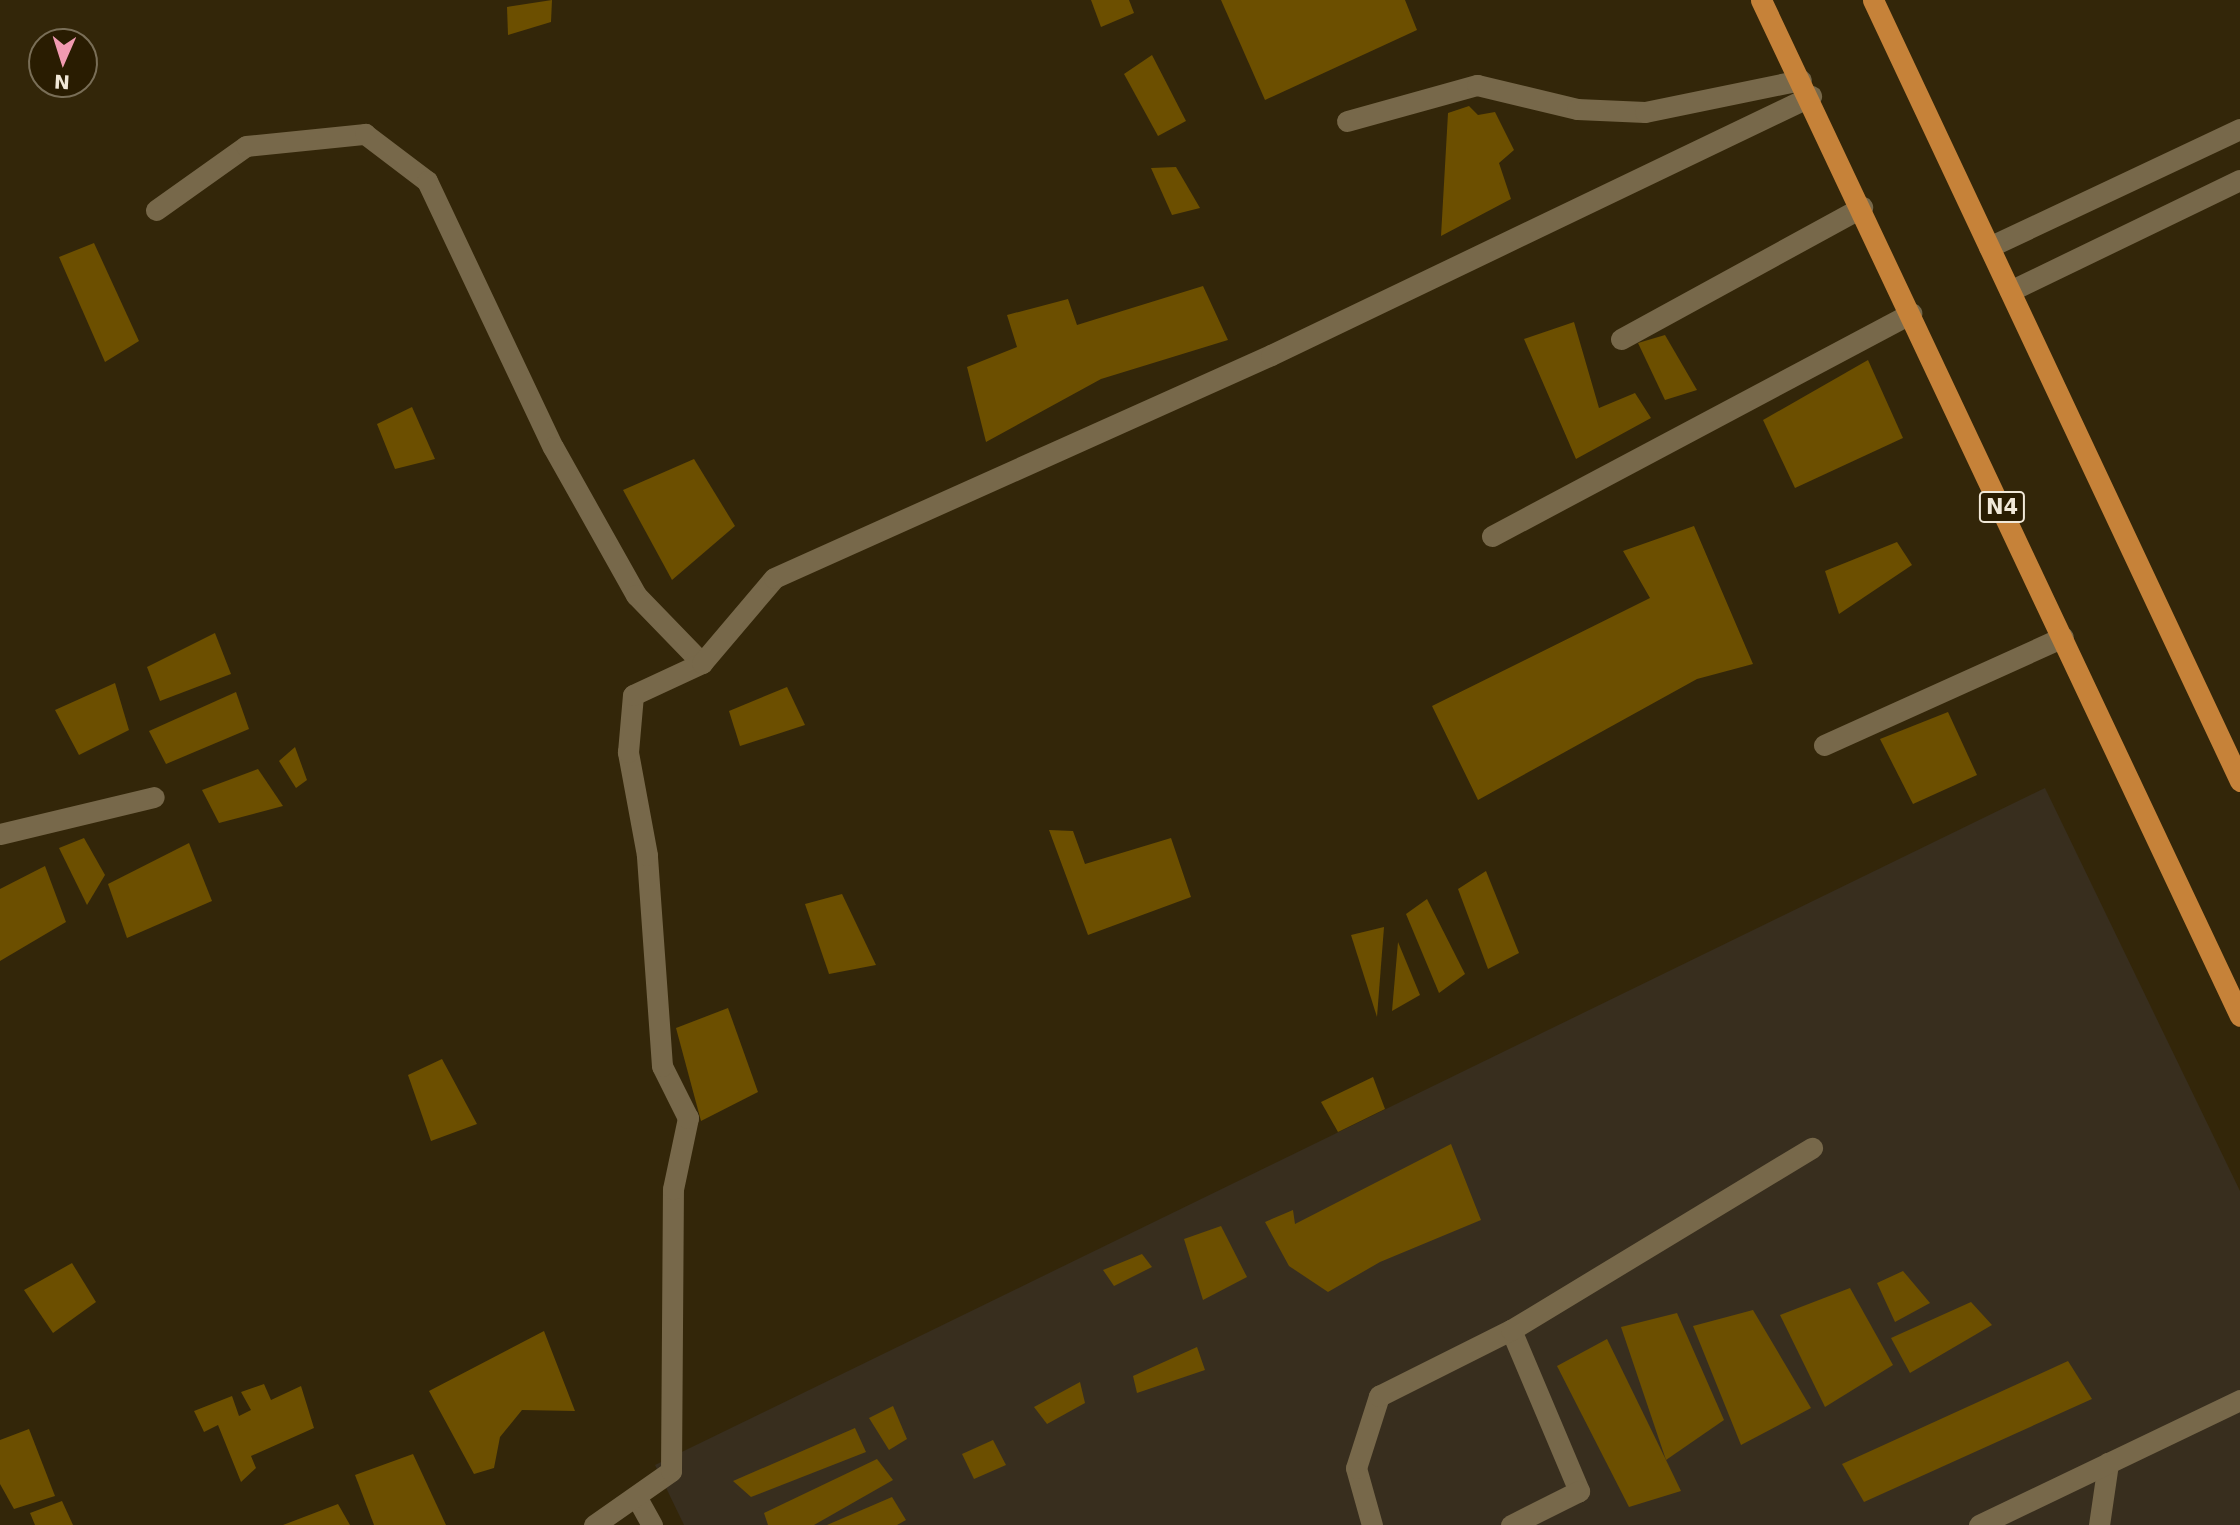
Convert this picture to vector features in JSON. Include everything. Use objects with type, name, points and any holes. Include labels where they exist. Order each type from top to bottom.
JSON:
[{"type":"highway","name":"N4","points":[[1761,0],[1806,88],[2240,1016]]},
{"type":"highway","points":[[1873,0],[2240,781]]},
{"type":"street","points":[[1347,121],[1477,85],[1577,109],[1645,112],[1806,88]]},
{"type":"street","points":[[594,1525],[637,1498],[671,1471],[673,1189],[688,1118],[662,1066],[647,855],[628,752],[633,695],[702,663],[774,578],[1272,355],[1806,88]]},
{"type":"street","points":[[1989,247],[2240,129]]},
{"type":"street","points":[[156,210],[246,146],[365,134],[427,181],[553,447],[636,595],[702,663]]},
{"type":"street","points":[[2010,291],[2240,180]]},
{"type":"street","points":[[1621,339],[1862,207]]},
{"type":"street","points":[[1492,536],[1911,313]]},
{"type":"street","points":[[1824,745],[2063,637]]},
{"type":"street","points":[[0,834],[154,796]]},
{"type":"street","points":[[1372,1525],[1356,1468],[1379,1396],[1511,1330],[1812,1148]]},
{"type":"street","points":[[1511,1330],[1578,1491],[1511,1525]]},
{"type":"street","points":[[1979,1525],[2240,1399]]},
{"type":"street","points":[[2099,1525],[2108,1463]]},
{"type":"street","points":[[637,1498],[652,1525]]},
{"type":"shaded area","points":[[2045,788],[2240,1191],[2240,1525],[684,1525],[655,1465]]},
{"type":"building","points":[[552,0],[551,22],[508,35],[507,7]]},
{"type":"building","points":[[1091,0],[1129,0],[1134,13],[1101,27]]},
{"type":"building","points":[[1221,0],[1405,0],[1417,30],[1265,100]]},
{"type":"building","points":[[1152,55],[1186,121],[1158,136],[1124,74]]},
{"type":"building","points":[[1469,106],[1478,115],[1495,112],[1514,150],[1499,163],[1511,199],[1441,236],[1448,113]]},
{"type":"building","points":[[1176,167],[1200,208],[1172,215],[1151,168]]},
{"type":"building","points":[[94,243],[139,341],[105,362],[59,257]]},
{"type":"building","points":[[1203,286],[1228,340],[1101,379],[986,442],[967,367],[1017,347],[1007,315],[1068,299],[1077,325]]},
{"type":"building","points":[[1574,322],[1599,408],[1635,393],[1651,418],[1576,459],[1524,339]]},
{"type":"building","points":[[1665,335],[1697,390],[1665,400],[1638,343]]},
{"type":"building","points":[[1868,360],[1903,438],[1795,488],[1763,420]]},
{"type":"building","points":[[412,407],[435,459],[395,469],[377,424]]},
{"type":"building","points":[[694,459],[735,526],[672,580],[623,490]]},
{"type":"building","points":[[1694,526],[1753,664],[1697,679],[1478,800],[1432,706],[1650,598],[1623,551]]},
{"type":"building","points":[[1897,542],[1912,565],[1839,614],[1825,571]]},
{"type":"building","points":[[215,633],[231,674],[160,701],[147,667]]},
{"type":"building","points":[[115,683],[129,730],[79,755],[55,710]]},
{"type":"building","points":[[787,687],[805,725],[740,746],[729,711]]},
{"type":"building","points":[[236,692],[249,729],[166,764],[149,731]]},
{"type":"building","points":[[1948,712],[1977,775],[1913,804],[1880,739]]},
{"type":"building","points":[[295,747],[307,780],[296,788],[279,761]]},
{"type":"building","points":[[258,769],[283,806],[219,823],[202,790]]},
{"type":"building","points":[[1049,830],[1073,831],[1085,864],[1171,838],[1191,897],[1088,935]]},
{"type":"building","points":[[84,838],[105,875],[87,905],[59,848]]},
{"type":"building","points":[[189,843],[212,901],[127,938],[108,884]]},
{"type":"building","points":[[45,866],[66,922],[0,961],[0,889]]},
{"type":"building","points":[[1486,871],[1519,953],[1488,969],[1458,889]]},
{"type":"building","points":[[842,894],[876,965],[829,974],[805,904]]},
{"type":"building","points":[[1427,899],[1465,974],[1439,993],[1406,914]]},
{"type":"building","points":[[1384,927],[1377,1017],[1351,935]]},
{"type":"building","points":[[1398,942],[1420,995],[1392,1011]]},
{"type":"building","points":[[728,1008],[758,1092],[701,1121],[676,1028]]},
{"type":"building","points":[[442,1059],[477,1124],[431,1141],[408,1075]]},
{"type":"building","points":[[1373,1077],[1385,1109],[1338,1132],[1321,1102]]},
{"type":"building","points":[[1451,1144],[1481,1220],[1380,1262],[1328,1292],[1289,1266],[1265,1222],[1293,1210],[1295,1224]]},
{"type":"building","points":[[1221,1226],[1247,1277],[1203,1300],[1184,1239]]},
{"type":"building","points":[[1142,1254],[1152,1267],[1114,1286],[1103,1270]]},
{"type":"building","points":[[72,1263],[96,1302],[53,1333],[24,1290]]},
{"type":"building","points":[[1903,1271],[1930,1303],[1895,1322],[1877,1283]]},
{"type":"building","points":[[1850,1288],[1893,1365],[1825,1407],[1780,1315]]},
{"type":"building","points":[[1971,1302],[1992,1325],[1910,1373],[1891,1338]]},
{"type":"building","points":[[1753,1310],[1811,1408],[1741,1445],[1693,1326]]},
{"type":"building","points":[[1677,1313],[1724,1420],[1666,1460],[1621,1327]]},
{"type":"building","points":[[544,1331],[575,1411],[522,1410],[500,1437],[494,1468],[474,1474],[429,1391]]},
{"type":"building","points":[[1607,1339],[1681,1491],[1629,1507],[1557,1366]]},
{"type":"building","points":[[1197,1347],[1205,1370],[1137,1393],[1133,1376]]},
{"type":"building","points":[[2068,1361],[2092,1399],[1864,1502],[1842,1464]]},
{"type":"building","points":[[1080,1382],[1085,1403],[1047,1424],[1034,1407]]},
{"type":"building","points":[[264,1384],[271,1400],[301,1386],[314,1428],[251,1456],[256,1468],[241,1482],[218,1425],[204,1432],[194,1411],[232,1396],[239,1416],[251,1410],[241,1392]]},
{"type":"building","points":[[893,1406],[907,1439],[889,1450],[869,1418]]},
{"type":"building","points":[[855,1428],[866,1452],[751,1497],[733,1481]]},
{"type":"building","points":[[29,1429],[55,1496],[14,1509],[0,1484],[0,1440]]},
{"type":"building","points":[[993,1440],[1006,1465],[974,1479],[962,1454]]},
{"type":"building","points":[[413,1454],[446,1525],[374,1525],[355,1475]]},
{"type":"building","points":[[877,1459],[893,1480],[814,1525],[768,1525],[764,1513]]},
{"type":"building","points":[[892,1497],[906,1520],[897,1525],[827,1525]]},
{"type":"building","points":[[62,1501],[73,1525],[35,1525],[30,1513]]},
{"type":"building","points":[[338,1504],[350,1525],[283,1525]]}]
